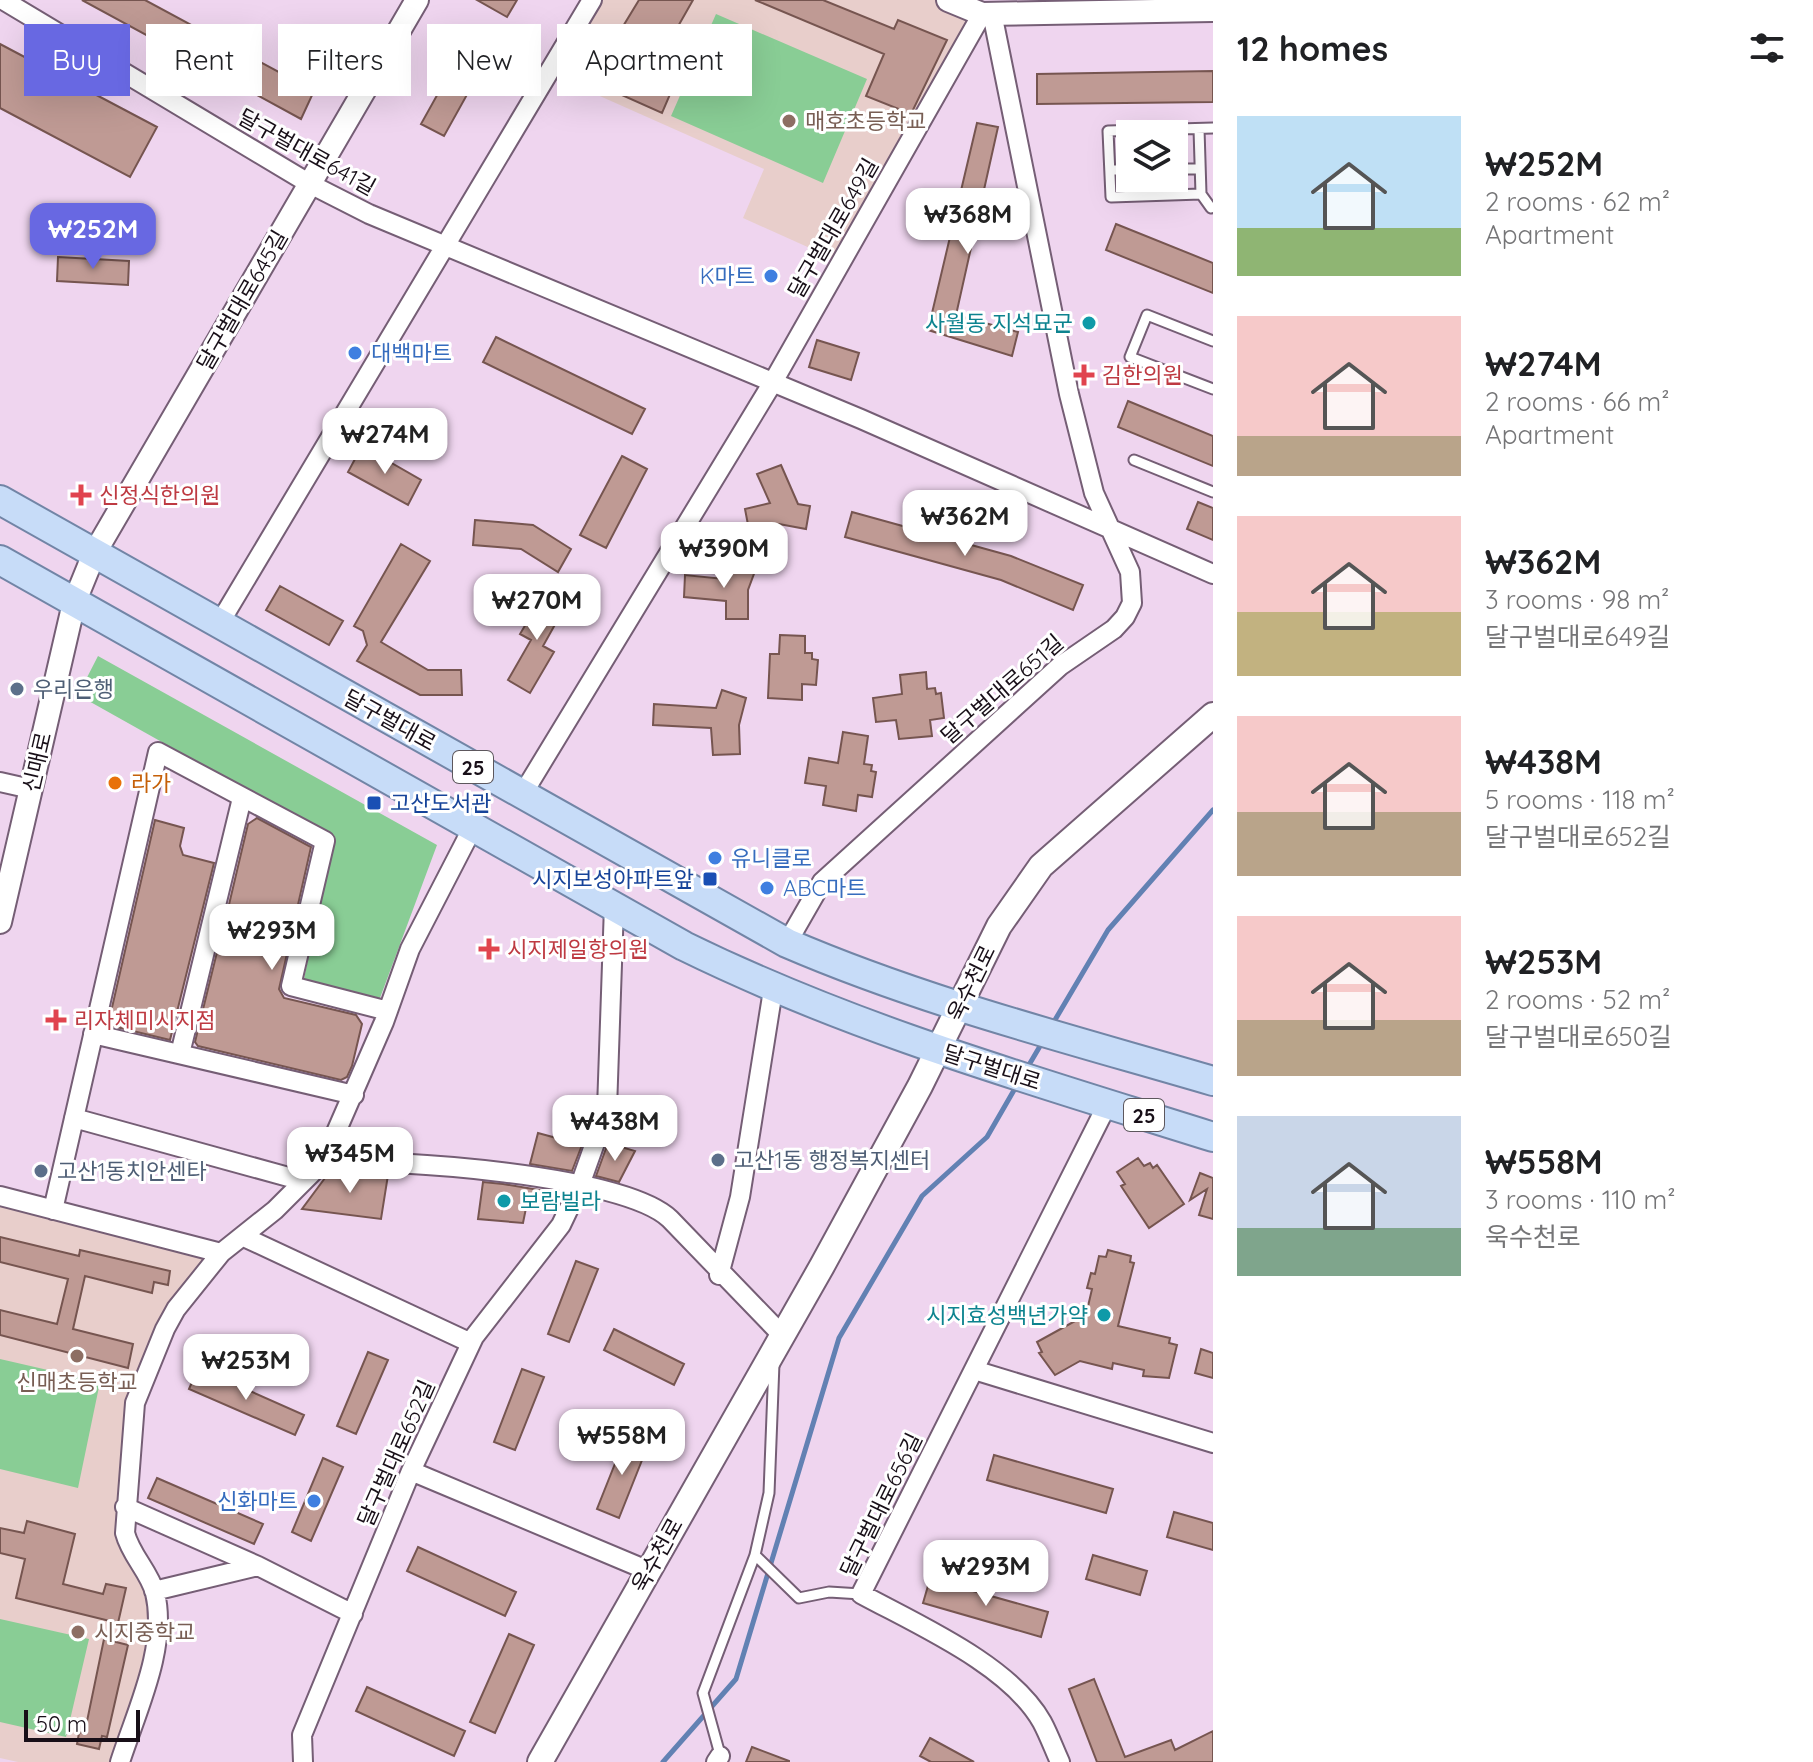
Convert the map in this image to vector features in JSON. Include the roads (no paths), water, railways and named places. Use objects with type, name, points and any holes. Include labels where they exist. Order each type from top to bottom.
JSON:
[{"type":"main road","name":"달구벌대로","points":[[0,500],[787,943],[836,964],[960,1005],[1213,1081]]},
{"type":"main road","name":"달구벌대로","points":[[0,560],[614,906],[773,990],[938,1050],[1213,1137]]},
{"type":"main road","name":"욱수천로","points":[[540,1762],[938,1050],[999,926],[1041,866],[1213,715]]},
{"type":"street","name":"달구벌대로641길","points":[[3,0],[310,184],[369,214],[773,382]]},
{"type":"street","name":"달구벌대로645길","points":[[74,603],[94,554],[417,0]]},
{"type":"street","points":[[219,624],[436,242],[592,0]]},
{"type":"street","points":[[948,0],[987,13],[1213,10]]},
{"type":"street","name":"달구벌대로649길","points":[[522,795],[773,382],[987,13]]},
{"type":"street","name":"달구벌대로651길","points":[[787,943],[822,882],[1060,666],[1125,617],[1132,603],[1134,587],[1114,533],[1094,493],[1069,394],[987,13]]},
{"type":"street","points":[[773,382],[1213,574]]},
{"type":"street","name":"신매로","points":[[0,922],[74,603]]},
{"type":"street","points":[[53,1210],[158,752],[325,841],[291,986],[388,1011]]},
{"type":"street","points":[[0,782],[31,789]]},
{"type":"street","points":[[180,1054],[242,798]]},
{"type":"street","points":[[120,1762],[155,1642],[154,1591],[130,1553],[125,1533],[135,1403],[142,1382],[176,1309],[221,1253],[244,1237],[323,1162],[354,1095],[410,949],[473,827]]},
{"type":"street","name":"달구벌대로652길","points":[[303,1762],[302,1735],[411,1471],[471,1343],[561,1225],[580,1185],[607,1109],[614,906]]},
{"type":"street","points":[[719,1275],[740,1197],[773,990]]},
{"type":"street","points":[[93,1034],[354,1095]]},
{"type":"street","name":"달구벌대로656길","points":[[1060,1762],[1041,1720],[1018,1693],[976,1659],[861,1594],[1107,1105]]},
{"type":"street","points":[[74,1118],[303,1181]]},
{"type":"street","points":[[323,1162],[503,1173],[580,1185],[661,1210],[777,1341]]},
{"type":"street","points":[[0,1196],[221,1253]]},
{"type":"street","points":[[244,1237],[471,1343]]},
{"type":"street","points":[[974,1370],[1213,1443]]},
{"type":"street","points":[[411,1471],[649,1571]]},
{"type":"street","points":[[125,1507],[258,1566],[353,1614]]},
{"type":"street","points":[[154,1591],[258,1566]]},
{"type":"lane","points":[[1201,194],[1111,197],[1108,131],[1213,128]]},
{"type":"lane","points":[[1199,129],[1201,194],[1203,202],[1211,208]]},
{"type":"lane","points":[[1188,169],[1200,169]]},
{"type":"lane","points":[[1110,170],[1116,170]]},
{"type":"lane","points":[[1213,341],[1147,315],[1130,357],[1213,389]]},
{"type":"lane","points":[[1134,460],[1213,492]]},
{"type":"lane","name":"욱수천로","points":[[719,1760],[703,1693],[755,1555],[769,1493],[777,1341]]},
{"type":"lane","points":[[755,1555],[799,1598],[829,1592],[861,1594]]},
{"type":"waterway","points":[[1052,1025],[1108,930],[1213,810]]},
{"type":"waterway","points":[[1026,1070],[1043,1041]]},
{"type":"waterway","points":[[663,1762],[736,1679],[839,1338],[922,1196],[987,1137],[1017,1085]]},
{"type":"place","name":"매호초등학교","points":[[789,121]]},
{"type":"place","name":"K마트","points":[[771,276]]},
{"type":"place","name":"사월동 지석묘군","points":[[1089,323]]},
{"type":"place","name":"대백마트","points":[[355,353]]},
{"type":"place","name":"김한의원","points":[[1084,375]]},
{"type":"place","name":"신정식한의원","points":[[81,495]]},
{"type":"place","name":"우리은행","points":[[17,689]]},
{"type":"place","name":"라가","points":[[115,783]]},
{"type":"place","name":"고산도서관","points":[[374,803]]},
{"type":"place","name":"유니클로","points":[[715,858]]},
{"type":"place","name":"시지보성아파트앞","points":[[710,879]]},
{"type":"place","name":"ABC마트","points":[[767,888]]},
{"type":"place","name":"시지제일항의원","points":[[489,949]]},
{"type":"place","name":"리자체미시지점","points":[[56,1020]]},
{"type":"place","name":"고산1동 행정복지센터","points":[[718,1160]]},
{"type":"place","name":"고산1동치안센타","points":[[41,1171]]},
{"type":"place","name":"보람빌라","points":[[504,1201]]},
{"type":"place","name":"시지효성백년가약","points":[[1104,1315]]},
{"type":"place","name":"신매초등학교","points":[[77,1356]]},
{"type":"place","name":"신화마트","points":[[314,1501]]},
{"type":"place","name":"시지중학교","points":[[78,1632]]}]
